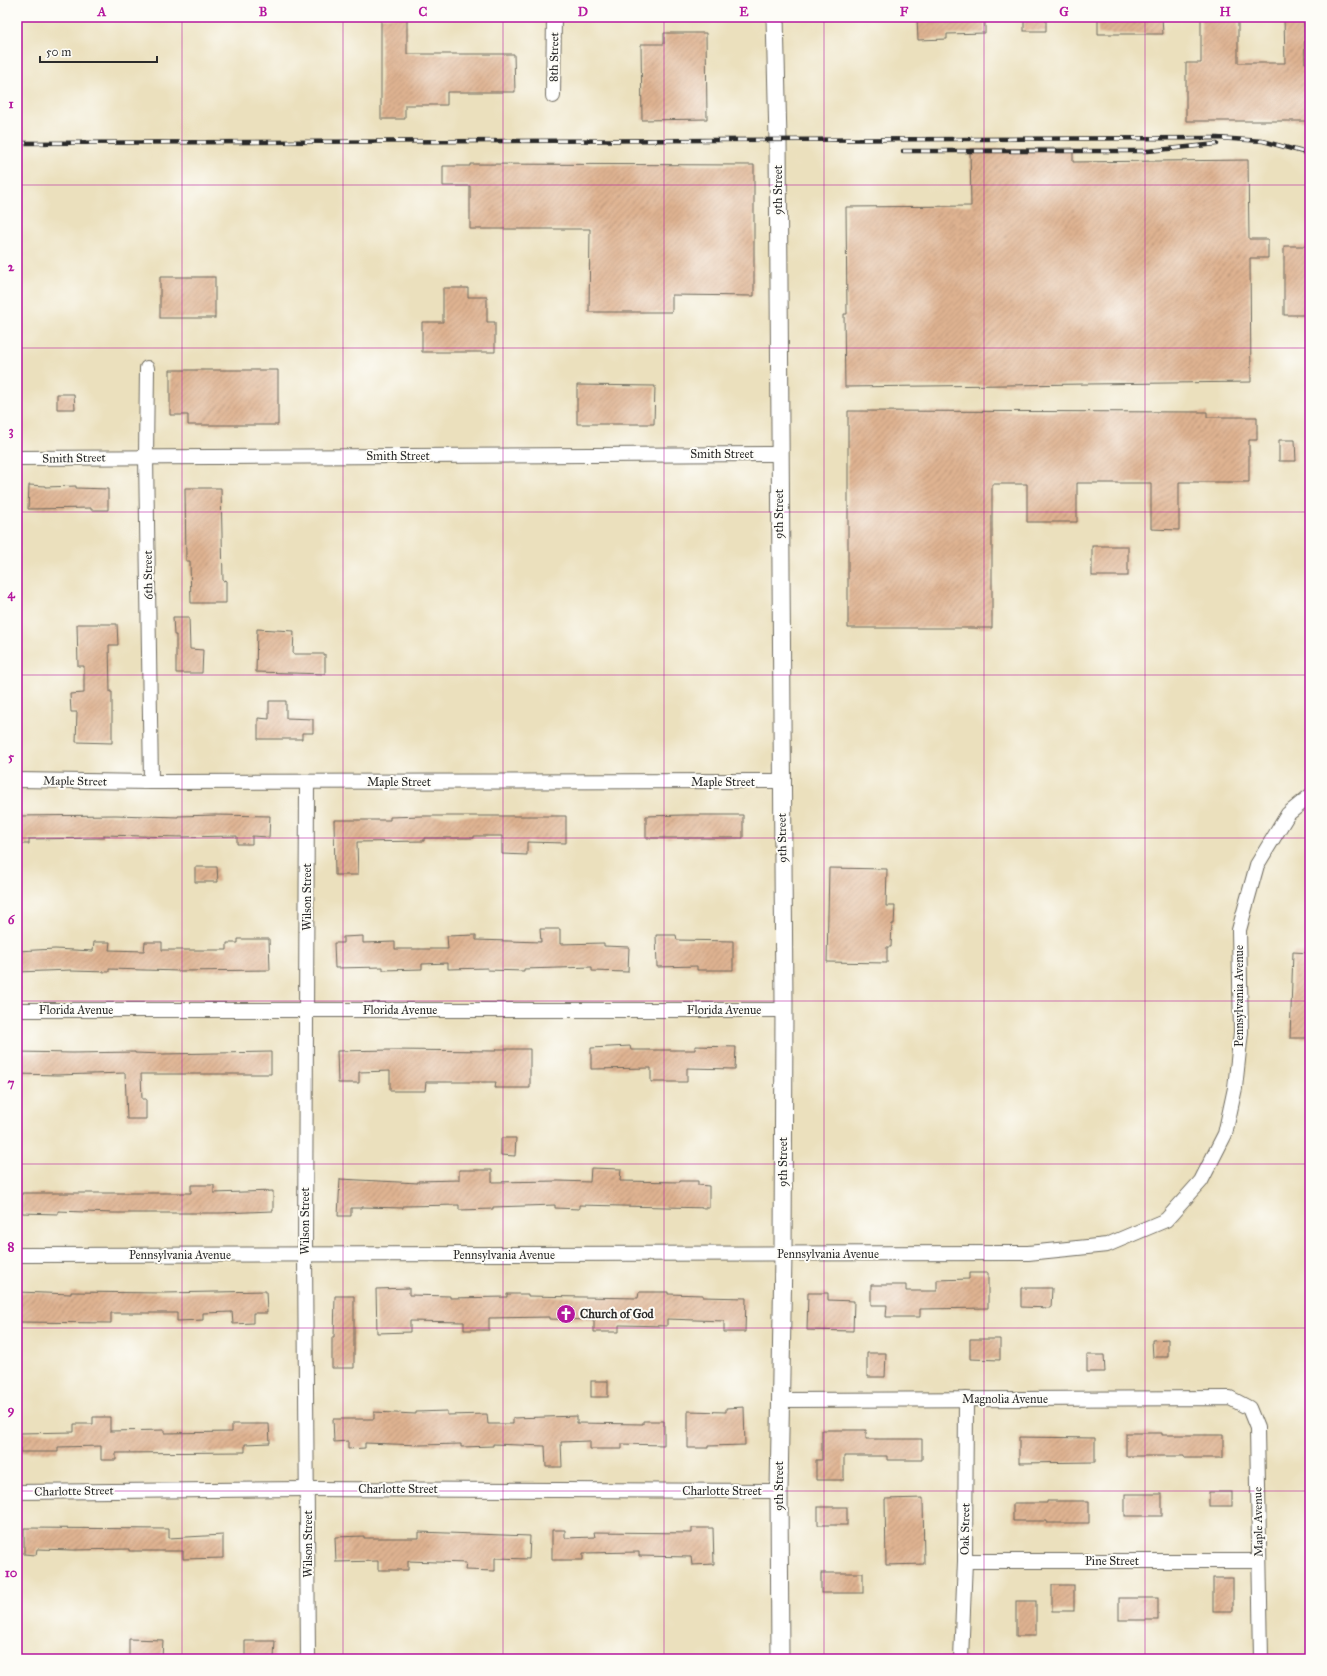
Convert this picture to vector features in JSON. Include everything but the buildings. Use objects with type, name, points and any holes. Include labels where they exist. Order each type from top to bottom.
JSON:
[{"type":"street","name":"8th Street","points":[[553,96],[554,17]]},
{"type":"street","name":"9th Street","points":[[775,17],[778,140],[781,782],[784,1010],[783,1254],[779,1491],[780,1659]]},
{"type":"street","name":"6th Street","points":[[147,368],[146,457],[151,782]]},
{"type":"street","name":"Smith Street","points":[[17,458],[779,454]]},
{"type":"street","name":"Maple Street","points":[[17,780],[151,782],[781,782]]},
{"type":"street","name":"Wilson Street","points":[[307,782],[305,1255],[308,1659]]},
{"type":"street","name":"Pennsylvania Avenue","points":[[17,1255],[1028,1253],[1107,1245],[1166,1220],[1201,1181],[1225,1134],[1235,1088],[1241,1032],[1239,930],[1257,865],[1288,814],[1310,796]]},
{"type":"street","name":"Florida Avenue","points":[[17,1010],[784,1010]]},
{"type":"street","name":"Magnolia Avenue","points":[[780,1400],[1230,1398]]},
{"type":"street","name":"Maple Avenue","points":[[1230,1398],[1249,1408],[1257,1428],[1258,1561],[1261,1659]]},
{"type":"street","name":"Oak Street","points":[[961,1659],[965,1561],[966,1399]]},
{"type":"street","name":"Charlotte Street","points":[[17,1492],[307,1489],[779,1491]]},
{"type":"street","name":"Pine Street","points":[[965,1561],[1258,1561]]},
{"type":"railway","points":[[17,143],[1217,138],[1263,141],[1310,154]]},
{"type":"railway","points":[[903,151],[1148,151],[1217,144]]},
{"type":"place","name":"Church of God","points":[[566,1314]]}]
